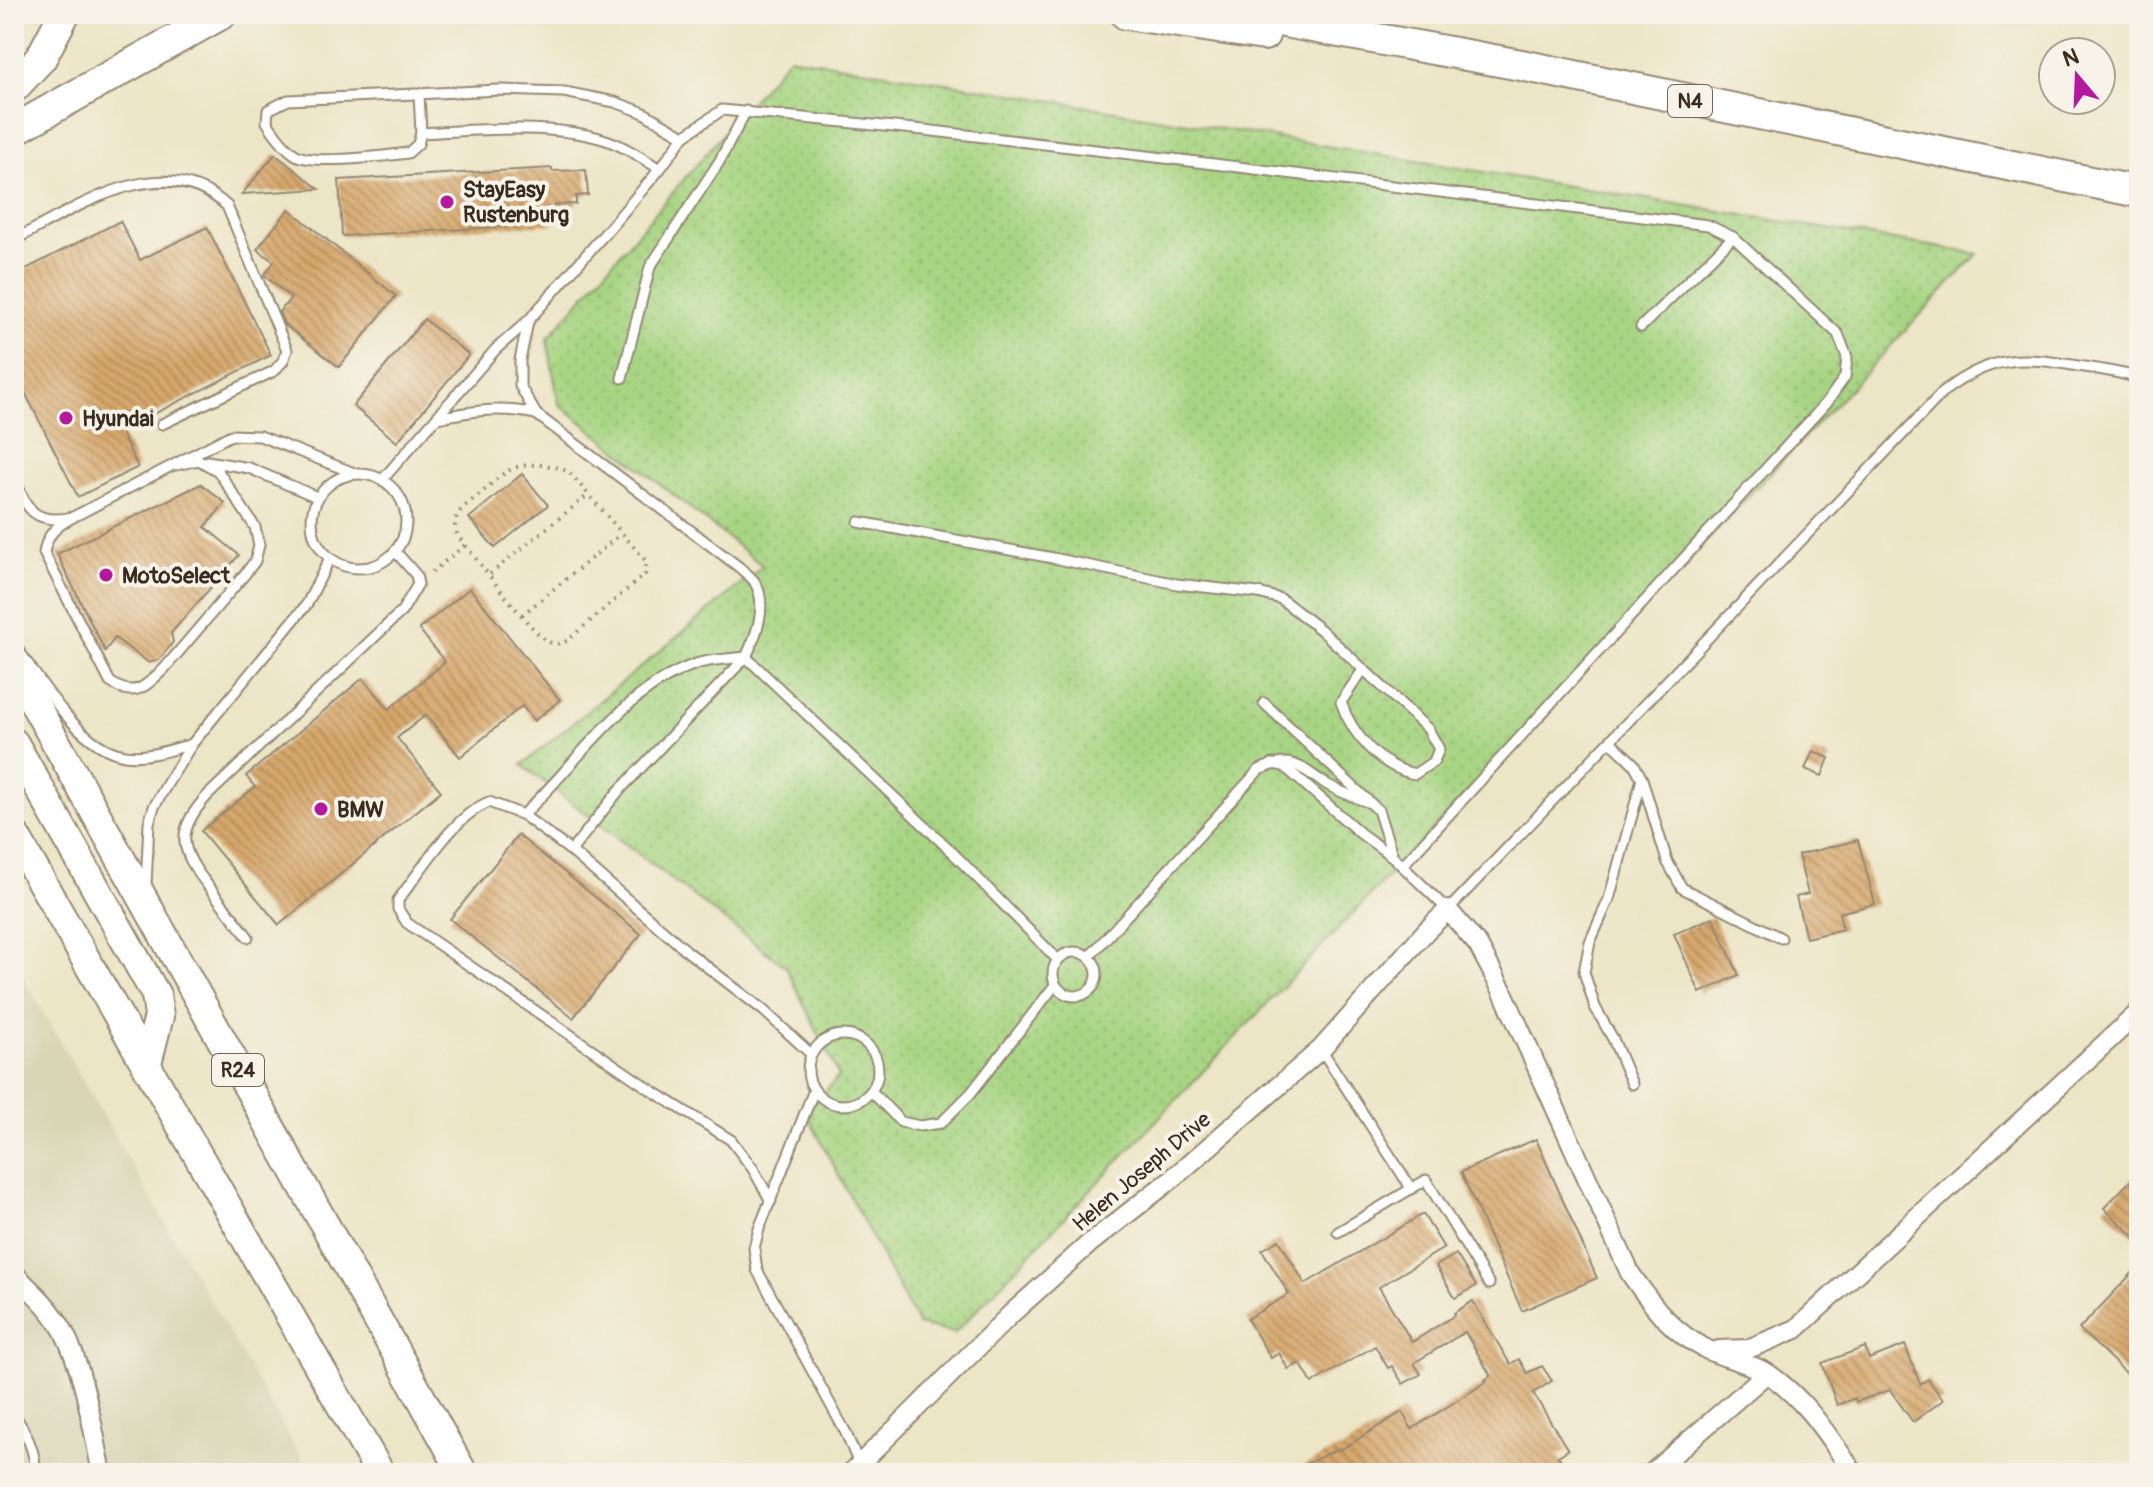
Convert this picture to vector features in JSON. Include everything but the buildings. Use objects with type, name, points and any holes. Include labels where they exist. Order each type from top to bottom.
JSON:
[{"type":"highway","points":[[14,87],[41,58],[64,14]]},
{"type":"highway","points":[[14,130],[221,14]]},
{"type":"highway","points":[[1126,14],[1410,56],[1521,65]]},
{"type":"highway","name":"N4","points":[[1240,14],[1521,65],[2139,192]]},
{"type":"highway","points":[[1346,14],[1744,95],[1844,122],[1893,143]]},
{"type":"main road","name":"R24","points":[[14,667],[463,1473]]},
{"type":"main road","points":[[14,743],[156,995],[159,1016],[147,1063]]},
{"type":"main road","points":[[14,834],[380,1473]]},
{"type":"street","name":"Helen Joseph Drive","points":[[855,1468],[1056,1274],[1173,1178],[1321,1049],[1448,910]]},
{"type":"street","points":[[1448,910],[1478,945],[1502,990],[1630,1273],[1654,1309],[1679,1334],[1708,1350],[1767,1373],[1802,1399],[1854,1473]]},
{"type":"street","points":[[1708,1350],[1748,1349],[1796,1329],[2139,1012]]},
{"type":"street","points":[[14,1274],[43,1301],[62,1329],[77,1365],[102,1473]]},
{"type":"street","points":[[1652,1473],[1767,1373]]},
{"type":"lane","points":[[419,94],[421,133],[418,144],[408,153],[311,160],[295,154],[267,122],[268,110],[288,100],[500,90],[564,92],[615,102],[642,112],[684,136]]},
{"type":"lane","points":[[383,479],[496,349],[528,321],[660,169],[684,136],[722,110],[1203,163],[1708,225],[1733,237],[1838,334],[1847,357],[1845,377],[1827,402],[1402,866]]},
{"type":"lane","points":[[622,378],[650,267],[719,162],[746,111]]},
{"type":"lane","points":[[421,133],[500,129],[582,134],[608,141],[660,169]]},
{"type":"lane","points":[[14,240],[105,194],[136,183],[163,181],[195,186],[211,191],[227,206],[287,350],[274,371],[162,424]]},
{"type":"lane","points":[[1641,327],[1733,237]]},
{"type":"lane","points":[[528,321],[520,360],[520,386],[536,414],[754,581],[760,598],[759,630],[746,657],[617,793],[571,851]]},
{"type":"lane","points":[[1272,764],[1284,766],[1360,833],[1393,857],[1448,910],[1944,391],[1960,379],[2006,361],[2035,358],[2139,378]]},
{"type":"lane","points":[[438,418],[505,408],[536,414]]},
{"type":"lane","points":[[199,460],[218,471],[255,527],[259,545],[255,561],[164,669],[136,690],[122,691],[110,682],[44,553],[46,539],[57,526],[231,435],[245,434],[260,436],[354,473],[370,474],[383,479],[396,490],[406,513],[404,537],[384,561],[371,567],[342,565],[330,558],[315,541],[312,530],[317,497],[339,477],[354,473]]},
{"type":"lane","points":[[176,465],[199,460],[249,468],[317,497]]},
{"type":"lane","points":[[14,477],[23,499],[35,516],[54,521],[73,517]]},
{"type":"lane","points":[[859,522],[1177,584],[1258,593],[1281,599],[1321,630],[1428,729],[1439,749],[1434,761],[1415,774],[1397,771],[1365,744],[1348,723],[1341,702],[1363,670]]},
{"type":"lane","points":[[248,937],[187,857],[185,833],[190,819],[208,795],[402,611],[418,584],[416,575],[395,551]]},
{"type":"lane","points":[[146,902],[146,850],[154,807],[192,744],[307,604],[330,558]]},
{"type":"lane","points":[[14,644],[83,734],[103,748],[124,755],[154,755],[192,744]]},
{"type":"lane","points":[[523,815],[621,712],[653,687],[697,664],[746,657]]},
{"type":"lane","points":[[746,657],[959,858],[1058,960]]},
{"type":"lane","points":[[1264,703],[1378,810],[1393,857]]},
{"type":"lane","points":[[1610,741],[1634,764],[1642,779],[1667,861],[1682,888],[1690,895],[1781,938]]},
{"type":"lane","points":[[1089,957],[1259,770],[1272,764],[1297,764],[1330,787],[1370,803]]},
{"type":"lane","points":[[1632,1084],[1595,1007],[1584,972],[1590,942],[1609,899],[1642,779]]},
{"type":"lane","points":[[771,1201],[753,1169],[731,1140],[699,1122],[428,938],[401,916],[398,900],[459,822],[473,808],[489,802],[523,815],[571,851],[688,952],[763,1010],[811,1054]]},
{"type":"lane","points":[[871,1091],[901,1122],[920,1126],[941,1123],[971,1093],[1055,985],[1054,968],[1058,960],[1073,952],[1089,957],[1097,971],[1093,988],[1078,996],[1069,995],[1055,985]]},
{"type":"lane","points":[[844,1035],[864,1042],[877,1060],[876,1081],[871,1091],[853,1104],[831,1103],[814,1090],[807,1069],[811,1054],[823,1041],[833,1036],[844,1035]]},
{"type":"lane","points":[[1321,1049],[1411,1188]]},
{"type":"lane","name":"Helen Joseph Drive","points":[[814,1090],[754,1248],[757,1270],[845,1431],[855,1468]]},
{"type":"lane","points":[[1338,1232],[1426,1180],[1489,1284]]},
{"type":"lane","points":[[14,1415],[29,1443],[36,1465],[35,1473]]},
{"type":"path","points":[[545,464],[558,466],[569,472],[588,495],[646,561],[645,574],[567,641],[553,644],[546,641],[522,615],[455,532],[458,514],[510,469],[545,464]]},
{"type":"path","points":[[490,574],[588,495]]},
{"type":"path","points":[[522,615],[621,534]]},
{"type":"path","points":[[418,584],[465,545]]},
{"type":"shaded area","points":[[14,962],[310,1473],[14,1473]]},
{"type":"green space","points":[[789,57],[1978,254],[955,1333],[918,1325],[806,1113],[839,1076],[786,967],[522,765],[763,566],[559,404],[547,339]]},
{"type":"place","name":"StayEasy Rustenburg","points":[[447,202]]},
{"type":"place","name":"Hyundai","points":[[66,418]]},
{"type":"place","name":"MotoSelect","points":[[106,575]]},
{"type":"place","name":"BMW","points":[[321,809]]}]
